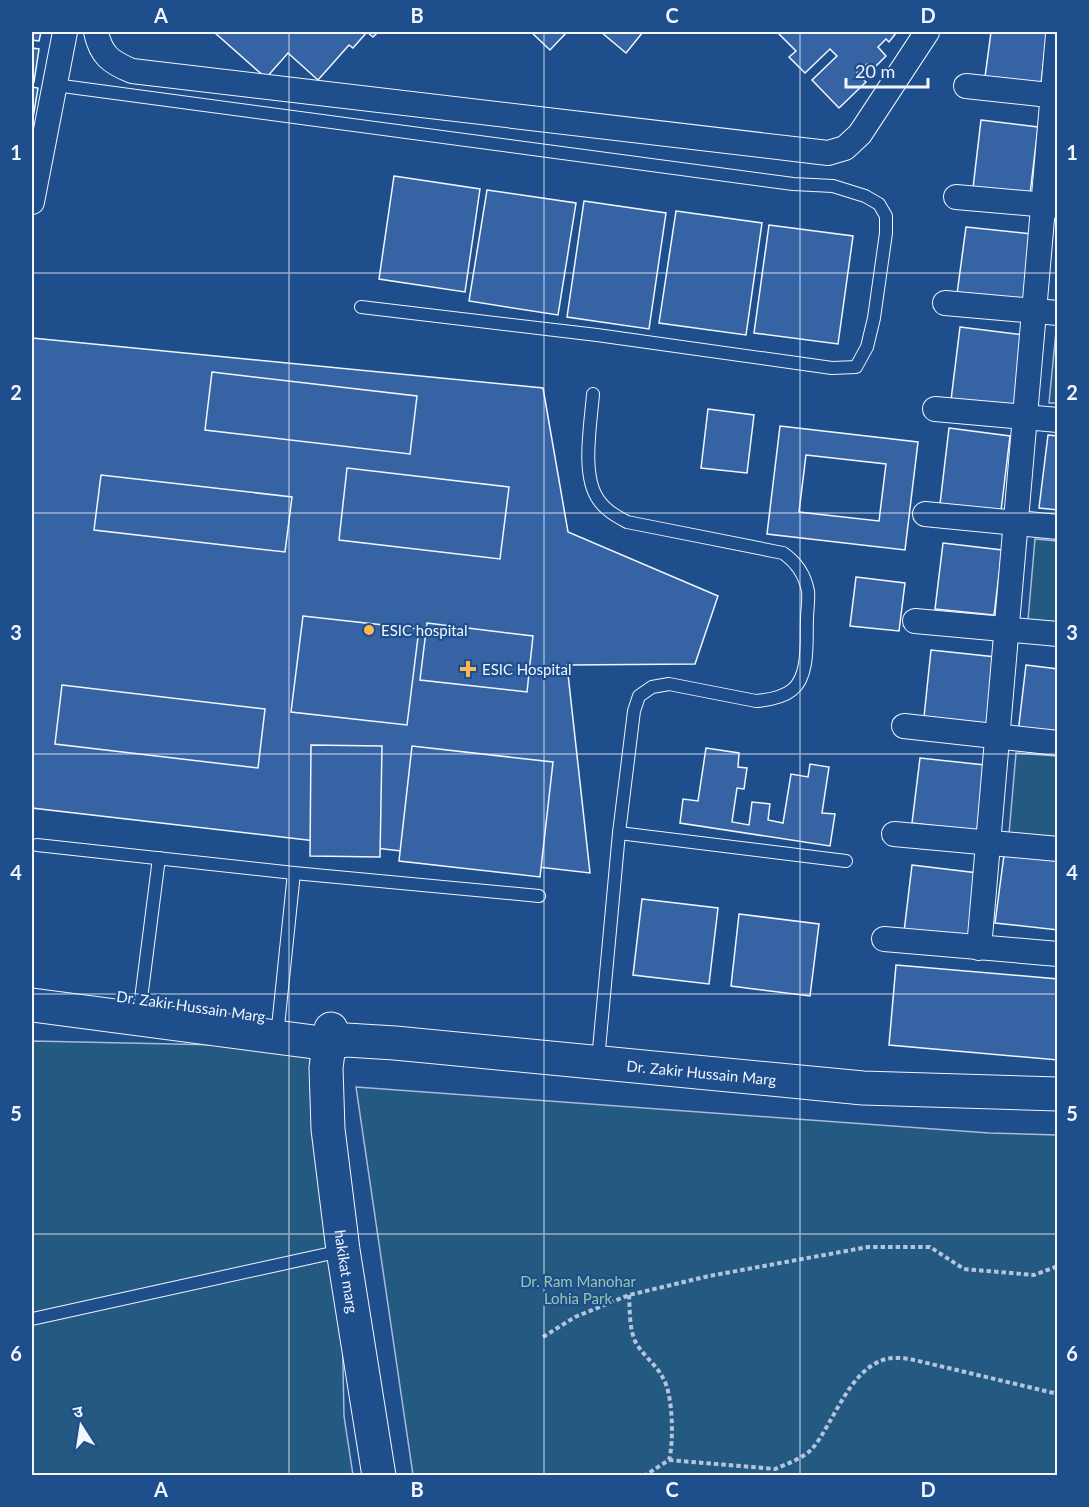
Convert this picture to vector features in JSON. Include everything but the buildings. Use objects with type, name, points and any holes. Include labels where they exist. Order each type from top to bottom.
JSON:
[{"type":"street","points":[[32,202],[65,32]]},
{"type":"street","points":[[96,32],[99,46],[107,56],[117,65],[132,71],[828,153],[845,148],[860,134],[927,32]]},
{"type":"street","points":[[979,948],[1025,417],[1046,312],[1058,34]]},
{"type":"street","points":[[966,86],[1055,96]]},
{"type":"street","points":[[956,197],[1050,205]]},
{"type":"street","points":[[945,303],[1046,312]]},
{"type":"street","points":[[935,409],[1058,420]]},
{"type":"street","points":[[925,514],[1058,526]]},
{"type":"street","points":[[915,621],[1058,634]]},
{"type":"street","points":[[904,726],[1058,743]]},
{"type":"street","points":[[894,834],[1058,849]]},
{"type":"street","points":[[884,939],[1058,954]]},
{"type":"street","name":"Dr. Zakir Hussain Marg","points":[[32,983],[141,999],[278,1028],[333,1045],[598,1061],[863,1088],[1058,1094]]},
{"type":"street","name":"Dr. Zakir Hussain Marg","points":[[32,1005],[278,1028]]},
{"type":"street","name":"hakikat marg","points":[[333,1045],[328,1129],[343,1250],[380,1476]]},
{"type":"lane","points":[[55,85],[782,182],[832,186],[865,196],[879,204],[886,216],[886,232],[874,318],[867,347],[856,367],[832,368],[597,335],[362,307]]},
{"type":"lane","points":[[593,394],[589,450],[590,476],[597,499],[611,513],[627,522],[783,553],[795,561],[808,592],[805,663],[801,678],[793,690],[771,700],[756,701],[669,684],[652,687],[639,696],[634,711],[619,833],[598,1061]]},
{"type":"lane","points":[[619,833],[846,861]]},
{"type":"lane","points":[[37,845],[294,873],[539,896]]},
{"type":"lane","points":[[141,999],[159,858]]},
{"type":"lane","points":[[278,1028],[294,873]]},
{"type":"lane","points":[[32,1319],[343,1250]]},
{"type":"path","points":[[543,1336],[575,1317],[629,1295],[709,1276],[868,1247],[930,1247],[964,1269],[1034,1275],[1058,1266]]},
{"type":"path","points":[[629,1295],[634,1340],[662,1376],[669,1394],[672,1450],[669,1460]]},
{"type":"path","points":[[644,1476],[669,1460],[776,1469],[791,1463],[811,1450],[856,1379],[882,1360],[910,1359],[1058,1395]]},
{"type":"green space","points":[[1057,321],[1057,403],[1049,403]]},
{"type":"green space","points":[[1035,539],[1057,541],[1057,623],[1028,620]]},
{"type":"green space","points":[[1016,753],[1057,756],[1057,838],[1009,834]]},
{"type":"green space","points":[[32,1041],[271,1046],[337,1062],[344,1416],[353,1475],[32,1476]]},
{"type":"green space","name":"Dr. Ram Manohar Lohia Park","points":[[356,1087],[989,1133],[1057,1135],[1057,1475],[413,1475]]},
{"type":"place","name":"ESIC hospital","points":[[369,630]]},
{"type":"place","name":"ESIC Hospital","points":[[468,669]]}]
